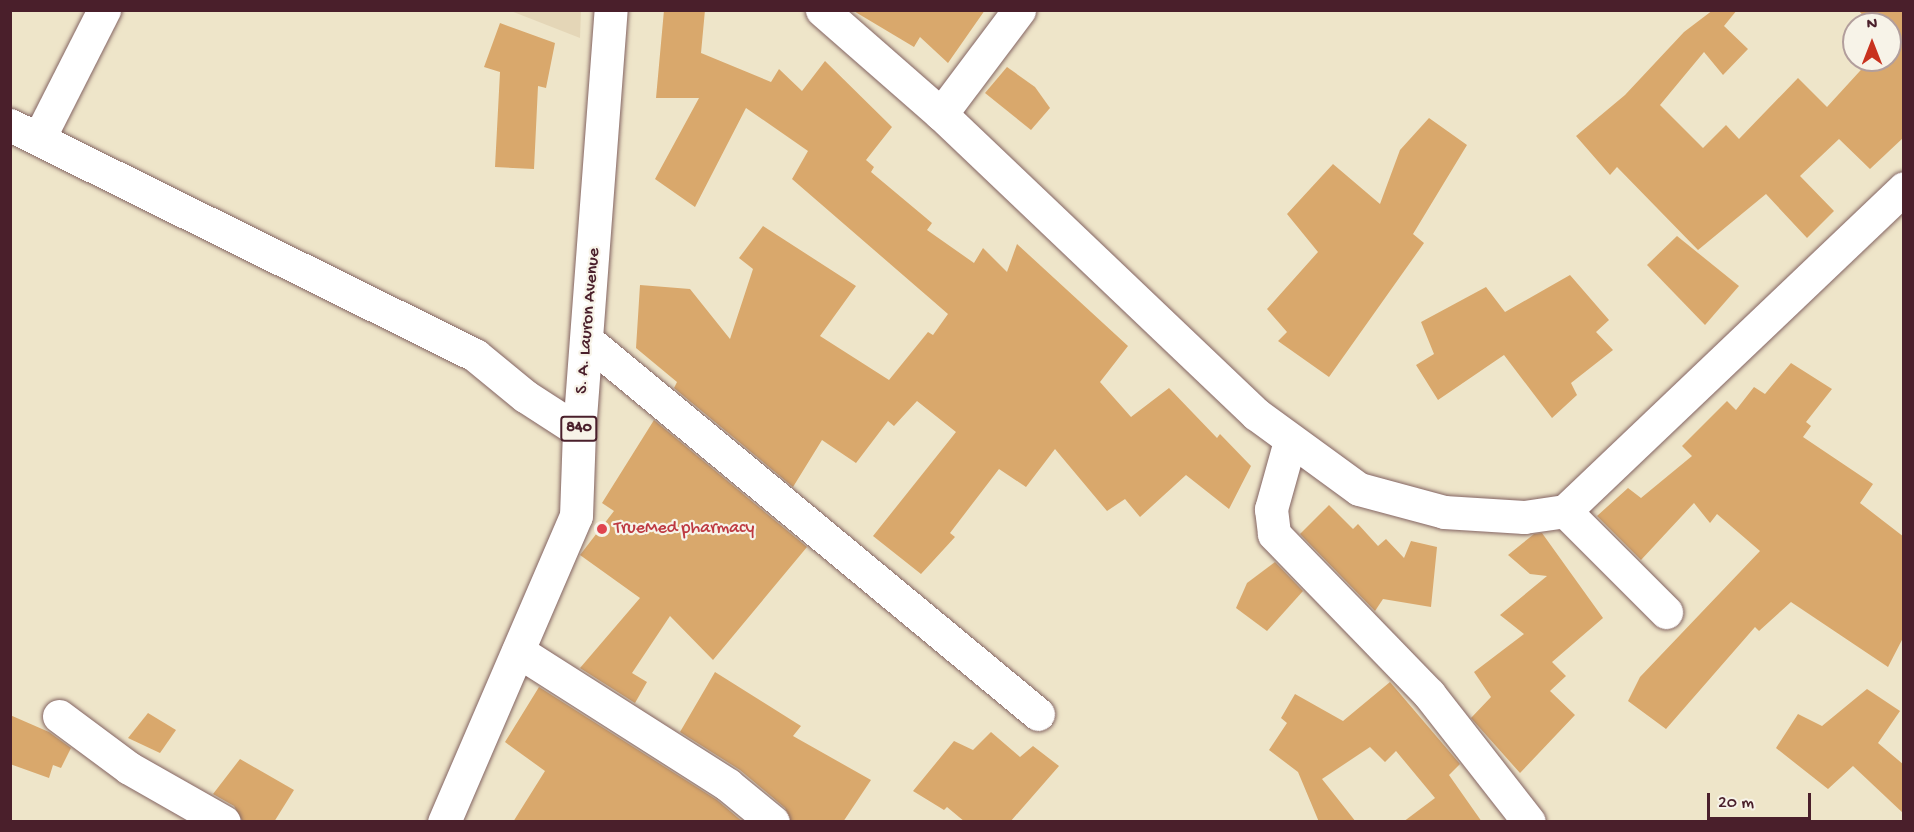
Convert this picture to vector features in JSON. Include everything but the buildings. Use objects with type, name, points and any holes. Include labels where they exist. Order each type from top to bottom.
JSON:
[{"type":"main road","points":[[104,10],[25,131],[475,355],[525,396],[579,431]]},
{"type":"main road","name":"S. A. Lauron Avenue","points":[[444,822],[576,516],[579,431],[589,342],[611,10]]},
{"type":"main road","points":[[822,10],[942,114],[1256,414],[1290,441],[1359,489],[1444,512],[1524,517],[1565,511],[1904,188]]},
{"type":"main road","points":[[942,114],[1019,10]]},
{"type":"main road","points":[[589,342],[1038,714]]},
{"type":"main road","points":[[1290,441],[1271,509],[1275,534],[1429,694],[1529,822]]},
{"type":"main road","points":[[1565,511],[1666,612]]},
{"type":"main road","points":[[518,651],[728,785],[773,822]]},
{"type":"main road","points":[[59,716],[129,768],[224,822]]},
{"type":"shaded area","points":[[511,11],[581,11],[580,38]]},
{"type":"place","name":"TrueMed pharmacy","points":[[602,529]]}]
